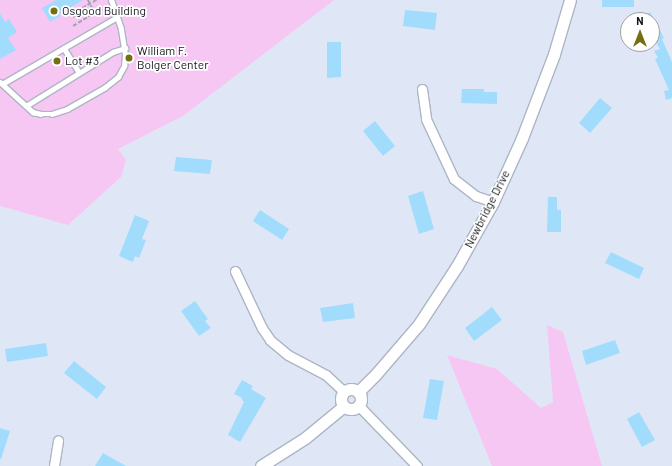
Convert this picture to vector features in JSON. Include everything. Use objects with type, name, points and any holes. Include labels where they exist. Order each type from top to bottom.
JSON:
[{"type":"street","name":"Newbridge Drive","points":[[358,392],[376,374],[419,324],[457,266],[493,202],[525,131],[554,54],[570,0]]},
{"type":"street","points":[[422,89],[426,118],[454,179],[476,196],[493,202]]},
{"type":"street","points":[[234,271],[262,328],[270,340],[288,355],[326,375],[344,392]]},
{"type":"street","points":[[344,406],[341,397],[344,392],[350,389],[358,392],[360,397],[358,405]]},
{"type":"street","points":[[344,406],[350,408],[358,405]]},
{"type":"street","points":[[358,405],[417,466]]},
{"type":"street","points":[[261,466],[306,438],[344,406]]},
{"type":"street","points":[[54,466],[58,440]]},
{"type":"lane","points":[[111,0],[117,17],[125,48],[124,66],[118,77],[104,88],[67,110],[52,114],[41,114],[33,112],[1,83],[117,17]]},
{"type":"lane","points":[[64,48],[79,72]]},
{"type":"lane","points":[[26,106],[113,52],[125,48]]},
{"type":"path","points":[[88,0],[95,13]]},
{"type":"path","points":[[92,15],[89,9],[74,18],[72,14],[96,0]]},
{"type":"path","points":[[73,26],[103,8]]},
{"type":"shaded area","name":"William F. Bolger Center","points":[[0,0],[334,0],[183,116],[118,149],[126,160],[121,177],[68,225],[0,206]]},
{"type":"shaded area","points":[[547,325],[563,332],[602,466],[492,466],[447,355],[497,369],[541,408],[553,402]]},
{"type":"building","name":"Osgood Building","points":[[56,0],[83,0],[59,14],[60,16],[50,22],[42,8]]},
{"type":"building","points":[[602,0],[634,0],[634,7],[602,7]]},
{"type":"building","points":[[405,10],[437,13],[435,30],[403,26]]},
{"type":"building","points":[[0,13],[5,22],[9,19],[17,32],[8,38],[16,50],[0,59]]},
{"type":"building","points":[[660,31],[672,62],[672,98],[666,100],[664,91],[669,90],[655,59],[658,58],[655,52],[660,52]]},
{"type":"building","points":[[327,42],[341,42],[341,77],[327,78]]},
{"type":"building","points":[[462,89],[484,89],[484,92],[497,92],[497,104],[461,103]]},
{"type":"building","points":[[600,98],[612,108],[590,133],[579,123]]},
{"type":"building","points":[[375,121],[395,146],[383,156],[363,131]]},
{"type":"building","points":[[176,157],[212,160],[210,174],[174,171]]},
{"type":"building","points":[[423,191],[434,229],[419,234],[408,196]]},
{"type":"building","points":[[548,197],[557,197],[557,210],[561,210],[561,232],[547,232]]},
{"type":"building","points":[[260,210],[289,229],[282,240],[253,221]]},
{"type":"building","points":[[135,215],[149,221],[142,239],[146,240],[139,258],[135,256],[133,262],[119,256]]},
{"type":"building","points":[[611,252],[644,268],[639,279],[605,263]]},
{"type":"building","points":[[195,301],[208,319],[205,321],[211,328],[199,336],[181,311]]},
{"type":"building","points":[[353,303],[355,318],[323,322],[320,308]]},
{"type":"building","points":[[492,307],[502,320],[474,341],[465,328]]},
{"type":"building","points":[[615,340],[620,353],[586,365],[582,351]]},
{"type":"building","points":[[46,343],[48,356],[7,362],[5,349]]},
{"type":"building","points":[[74,361],[106,387],[97,399],[64,373]]},
{"type":"building","points":[[430,379],[444,381],[437,420],[423,418]]},
{"type":"building","points":[[242,380],[253,386],[251,389],[266,398],[240,442],[228,435],[244,402],[242,398],[234,394]]},
{"type":"building","points":[[639,412],[655,440],[642,447],[627,419]]},
{"type":"building","points":[[0,428],[10,431],[1,459],[0,459]]},
{"type":"building","points":[[103,453],[126,466],[95,466]]},
{"type":"place","name":"Osgood Building","points":[[54,11]]},
{"type":"place","name":"William F. Bolger Center","points":[[129,58]]},
{"type":"place","name":"Lot #3","points":[[57,61]]}]
